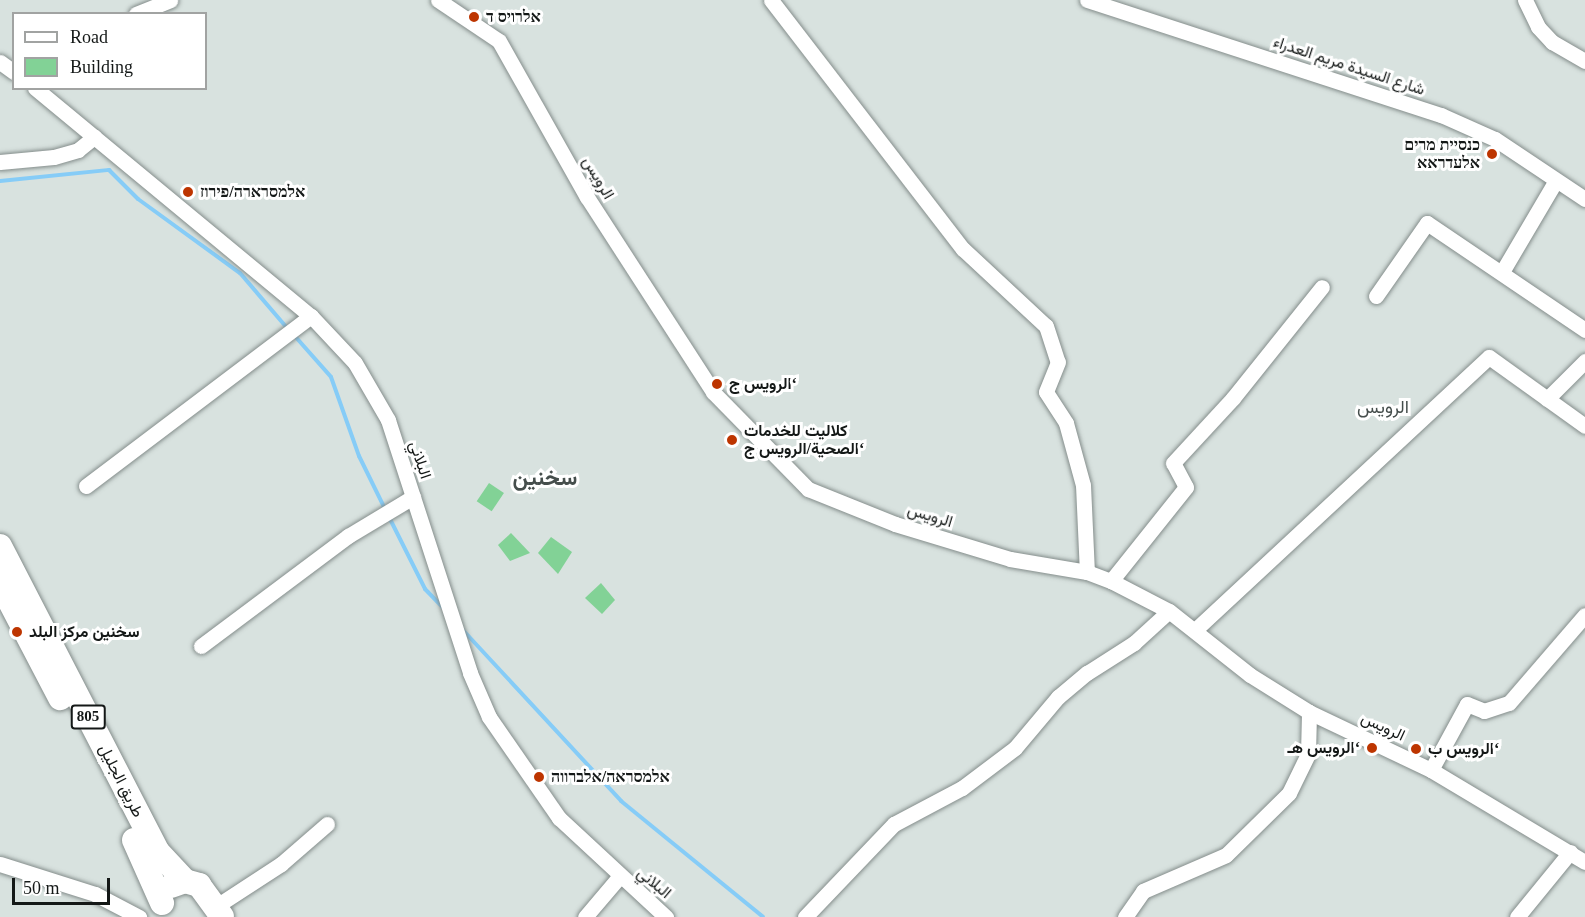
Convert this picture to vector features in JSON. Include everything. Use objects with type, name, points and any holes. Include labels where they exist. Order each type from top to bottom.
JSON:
[{"type":"main road","name":"طريق الجليل","points":[[0,546],[158,852],[185,880]]},
{"type":"main road","name":"طريق الجليل","points":[[0,583],[150,870],[164,910]]},
{"type":"main road","name":"805","points":[[164,910],[166,890],[185,880],[199,885],[219,912]]},
{"type":"street","points":[[141,12],[170,0]]},
{"type":"street","name":"الرويس","points":[[438,0],[499,41],[587,197],[713,392],[808,489],[895,524],[1010,559],[1087,572],[1111,581],[1169,610],[1250,675],[1310,712],[1431,770],[1585,862]]},
{"type":"street","points":[[771,0],[963,249],[1046,326],[1058,362],[1046,392],[1066,423],[1083,485],[1087,572]]},
{"type":"street","name":"شارع السيدة مريم العدراء","points":[[1087,0],[1441,115],[1495,139],[1555,182],[1585,199]]},
{"type":"street","points":[[1525,0],[1538,27],[1552,42],[1585,62]]},
{"type":"street","name":"البلاني","points":[[42,90],[94,137],[311,316],[355,363],[388,420],[470,674],[489,717],[559,818],[619,877],[666,917]]},
{"type":"street","points":[[0,162],[54,157],[78,150],[94,137]]},
{"type":"street","points":[[1502,272],[1555,182]]},
{"type":"street","points":[[1376,296],[1427,223],[1585,330]]},
{"type":"street","points":[[1111,581],[1186,488],[1173,463],[1233,398],[1322,287]]},
{"type":"street","points":[[86,486],[311,316]]},
{"type":"street","points":[[1195,630],[1489,357],[1585,426]]},
{"type":"street","points":[[1547,399],[1585,361]]},
{"type":"street","points":[[201,646],[348,536],[413,497]]},
{"type":"street","points":[[805,917],[894,824],[962,788],[1016,748],[1058,697],[1134,643],[1169,610]]},
{"type":"street","points":[[1431,770],[1467,704],[1484,711],[1509,703],[1585,615]]},
{"type":"street","points":[[1125,917],[1143,891],[1226,855],[1289,793],[1308,754],[1310,712]]},
{"type":"street","points":[[219,912],[281,864],[327,824]]},
{"type":"street","points":[[1517,917],[1570,852]]},
{"type":"street","points":[[0,864],[95,894],[139,917]]},
{"type":"street","points":[[585,917],[619,877]]},
{"type":"building","points":[[489,483],[504,493],[492,511],[477,501]]},
{"type":"building","points":[[511,533],[530,553],[510,561],[498,545]]},
{"type":"building","points":[[551,537],[572,552],[558,574],[538,553]]},
{"type":"building","points":[[601,583],[615,600],[602,614],[585,598]]},
{"type":"waterway","points":[[0,181],[109,170],[138,199],[240,273],[288,329]]},
{"type":"waterway","points":[[293,334],[331,377],[359,456],[385,509]]},
{"type":"waterway","points":[[388,515],[425,589],[444,609]]},
{"type":"waterway","points":[[461,628],[621,801],[763,917]]},
{"type":"place","name":"אלרויס ד","points":[[474,17]]},
{"type":"place","name":"כנסיית מרים אלעדראא","points":[[1492,154]]},
{"type":"place","name":"אלמסרארה/פירוז","points":[[188,192]]},
{"type":"place","name":"الرويس ج‘","points":[[717,384]]},
{"type":"place","name":"كلاليت للخدمات الصحية/الرويس ج‘","points":[[732,440]]},
{"type":"place","name":"سخنين مركز البلد","points":[[17,632]]},
{"type":"place","name":"الرويس هـ‘","points":[[1372,748]]},
{"type":"place","name":"الرويس ب‘","points":[[1416,749]]},
{"type":"place","name":"אלמסראה/אלברווה","points":[[539,777]]},
{"type":"district","name":"الرويس","points":[[1383,407]]},
{"type":"district","name":"سخنين","points":[[545,478]]}]
